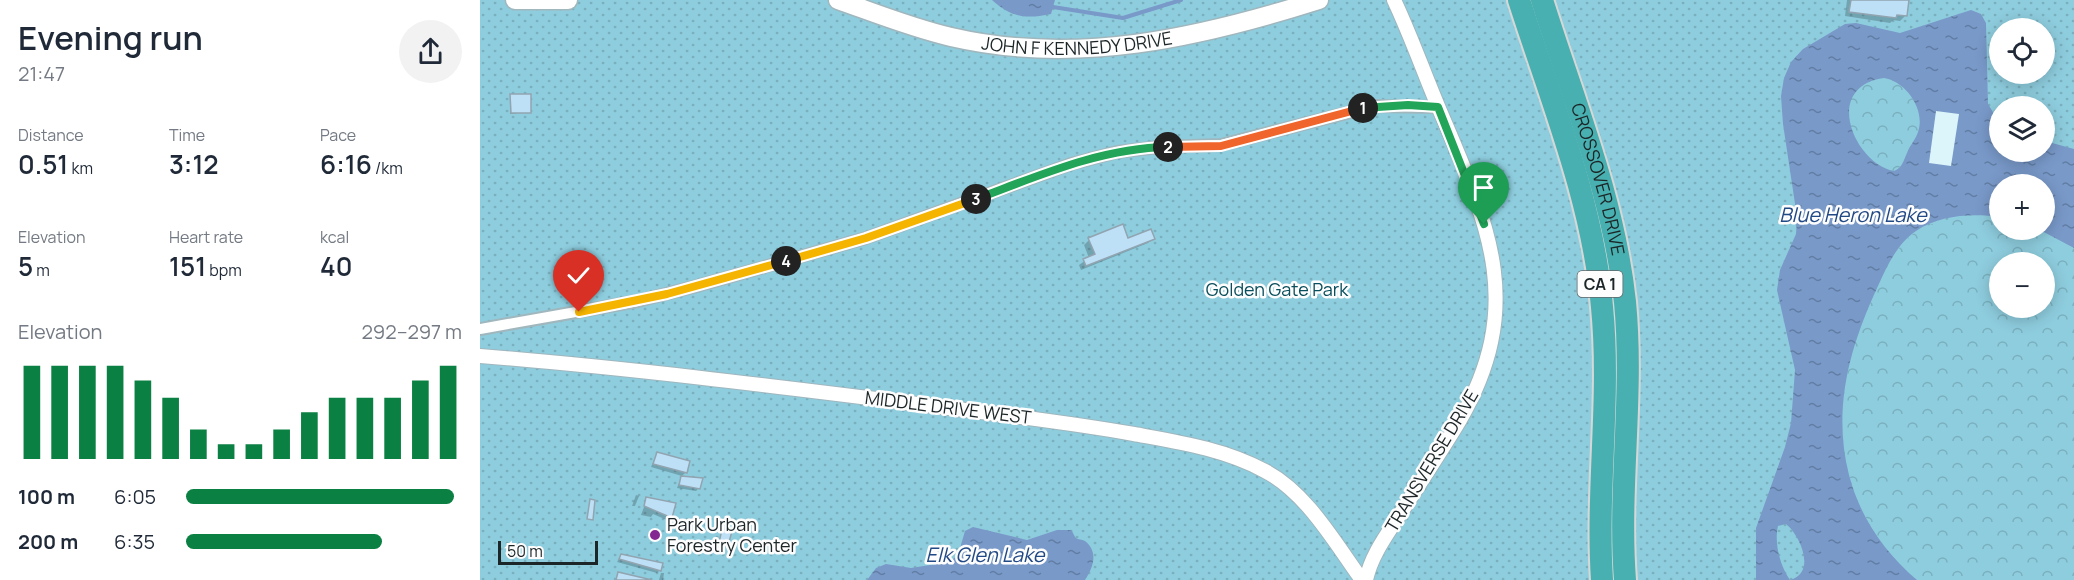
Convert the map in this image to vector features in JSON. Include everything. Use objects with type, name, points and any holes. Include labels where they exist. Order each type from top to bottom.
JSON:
[{"type":"highway","name":"CROSSOVER DRIVE","points":[[1519,0],[1583,202],[1600,286],[1605,363],[1600,532],[1602,580]]},
{"type":"highway","name":"CROSSOVER DRIVE","points":[[1542,0],[1604,196],[1623,284],[1628,364],[1623,533],[1625,580]]},
{"type":"street","points":[[515,0],[568,0]]},
{"type":"street","name":"JOHN F KENNEDY DRIVE","points":[[838,0],[952,37],[1006,46],[1085,50],[1142,44],[1185,36],[1319,0]]},
{"type":"street","name":"TRANSVERSE DRIVE","points":[[1364,580],[1379,548],[1470,402],[1484,370],[1493,341],[1497,294],[1489,242],[1464,169],[1394,0]]},
{"type":"street","points":[[480,329],[638,301],[708,283],[885,232],[1071,164],[1117,152],[1159,147],[1221,146],[1374,106],[1438,107]]},
{"type":"street","name":"MIDDLE DRIVE WEST","points":[[480,357],[637,371],[980,411],[1109,430],[1211,450],[1256,466],[1289,488],[1364,580]]},
{"type":"green space","name":"Golden Gate Park","points":[[480,0],[2074,0],[2074,580],[480,580]]},
{"type":"green space","points":[[1884,78],[1892,80],[1906,90],[1916,106],[1920,123],[1917,135],[1901,166],[1894,171],[1880,165],[1867,155],[1857,141],[1851,125],[1849,110],[1854,95],[1865,84]]},
{"type":"green space","points":[[1972,216],[1989,217],[1989,240],[2055,240],[2055,238],[2074,248],[2074,580],[1917,580],[1888,551],[1866,519],[1852,484],[1844,449],[1843,411],[1847,374],[1857,336],[1889,263],[1907,239],[1933,224]]},
{"type":"water","points":[[992,0],[1055,0],[1051,14],[1027,17],[1013,14]]},
{"type":"water","name":"Blue Heron Lake","points":[[1971,10],[1981,14],[1986,23],[1989,162],[2055,162],[2055,144],[2074,149],[2074,248],[2055,238],[2055,174],[1989,174],[1989,216],[1967,215],[1946,218],[1916,231],[1903,242],[1885,271],[1859,331],[1847,378],[1842,426],[1849,475],[1860,505],[1884,546],[1917,580],[1790,580],[1756,580],[1756,528],[1785,447],[1791,423],[1795,370],[1777,290],[1780,270],[1796,234],[1797,217],[1783,124],[1781,96],[1784,78],[1791,62],[1803,49],[1845,24],[1856,23],[1900,33]],"holes":[[[1884,78],[1892,80],[1906,90],[1912,98],[1920,123],[1917,135],[1901,166],[1894,171],[1880,165],[1867,155],[1857,141],[1851,125],[1849,110],[1854,95],[1865,84]],[[1786,524],[1801,545],[1804,562],[1803,570],[1798,576],[1790,580],[1786,574],[1777,540],[1778,526]]]},
{"type":"water","name":"Elk Glen Lake","points":[[973,527],[1027,540],[1057,530],[1071,530],[1076,538],[1085,541],[1092,550],[1092,565],[1085,580],[867,580],[876,568],[886,564],[911,568],[949,562],[958,555],[965,531]]},
{"type":"pier","points":[[1936,111],[1959,114],[1951,166],[1929,163]]},
{"type":"building","points":[[1851,0],[1909,0],[1907,16],[1897,15],[1896,18],[1849,12]]},
{"type":"building","points":[[510,94],[531,94],[531,113],[511,113]]},
{"type":"building","points":[[1123,224],[1128,238],[1151,229],[1155,239],[1086,266],[1083,259],[1095,254],[1088,238]]},
{"type":"building","points":[[657,452],[690,461],[687,473],[653,464]]},
{"type":"building","points":[[681,476],[703,478],[700,489],[679,485]]},
{"type":"building","points":[[646,497],[676,503],[672,518],[644,506]]},
{"type":"building","points":[[590,499],[595,500],[593,520],[587,519]]},
{"type":"building","points":[[722,529],[732,531],[728,546],[719,543]]},
{"type":"building","points":[[621,554],[663,563],[661,571],[619,559]]},
{"type":"building","points":[[618,572],[652,580],[616,580]]},
{"type":"waterway","points":[[1053,7],[1123,18],[1181,0]]},
{"type":"place","name":"Park Urban Forestry Center","points":[[655,535]]},
{"type":"route","points":[[579,312],[667,294],[866,238],[1096,157],[1159,147],[1221,146],[1272,134],[1359,108],[1374,106],[1438,107],[1484,224]]}]
